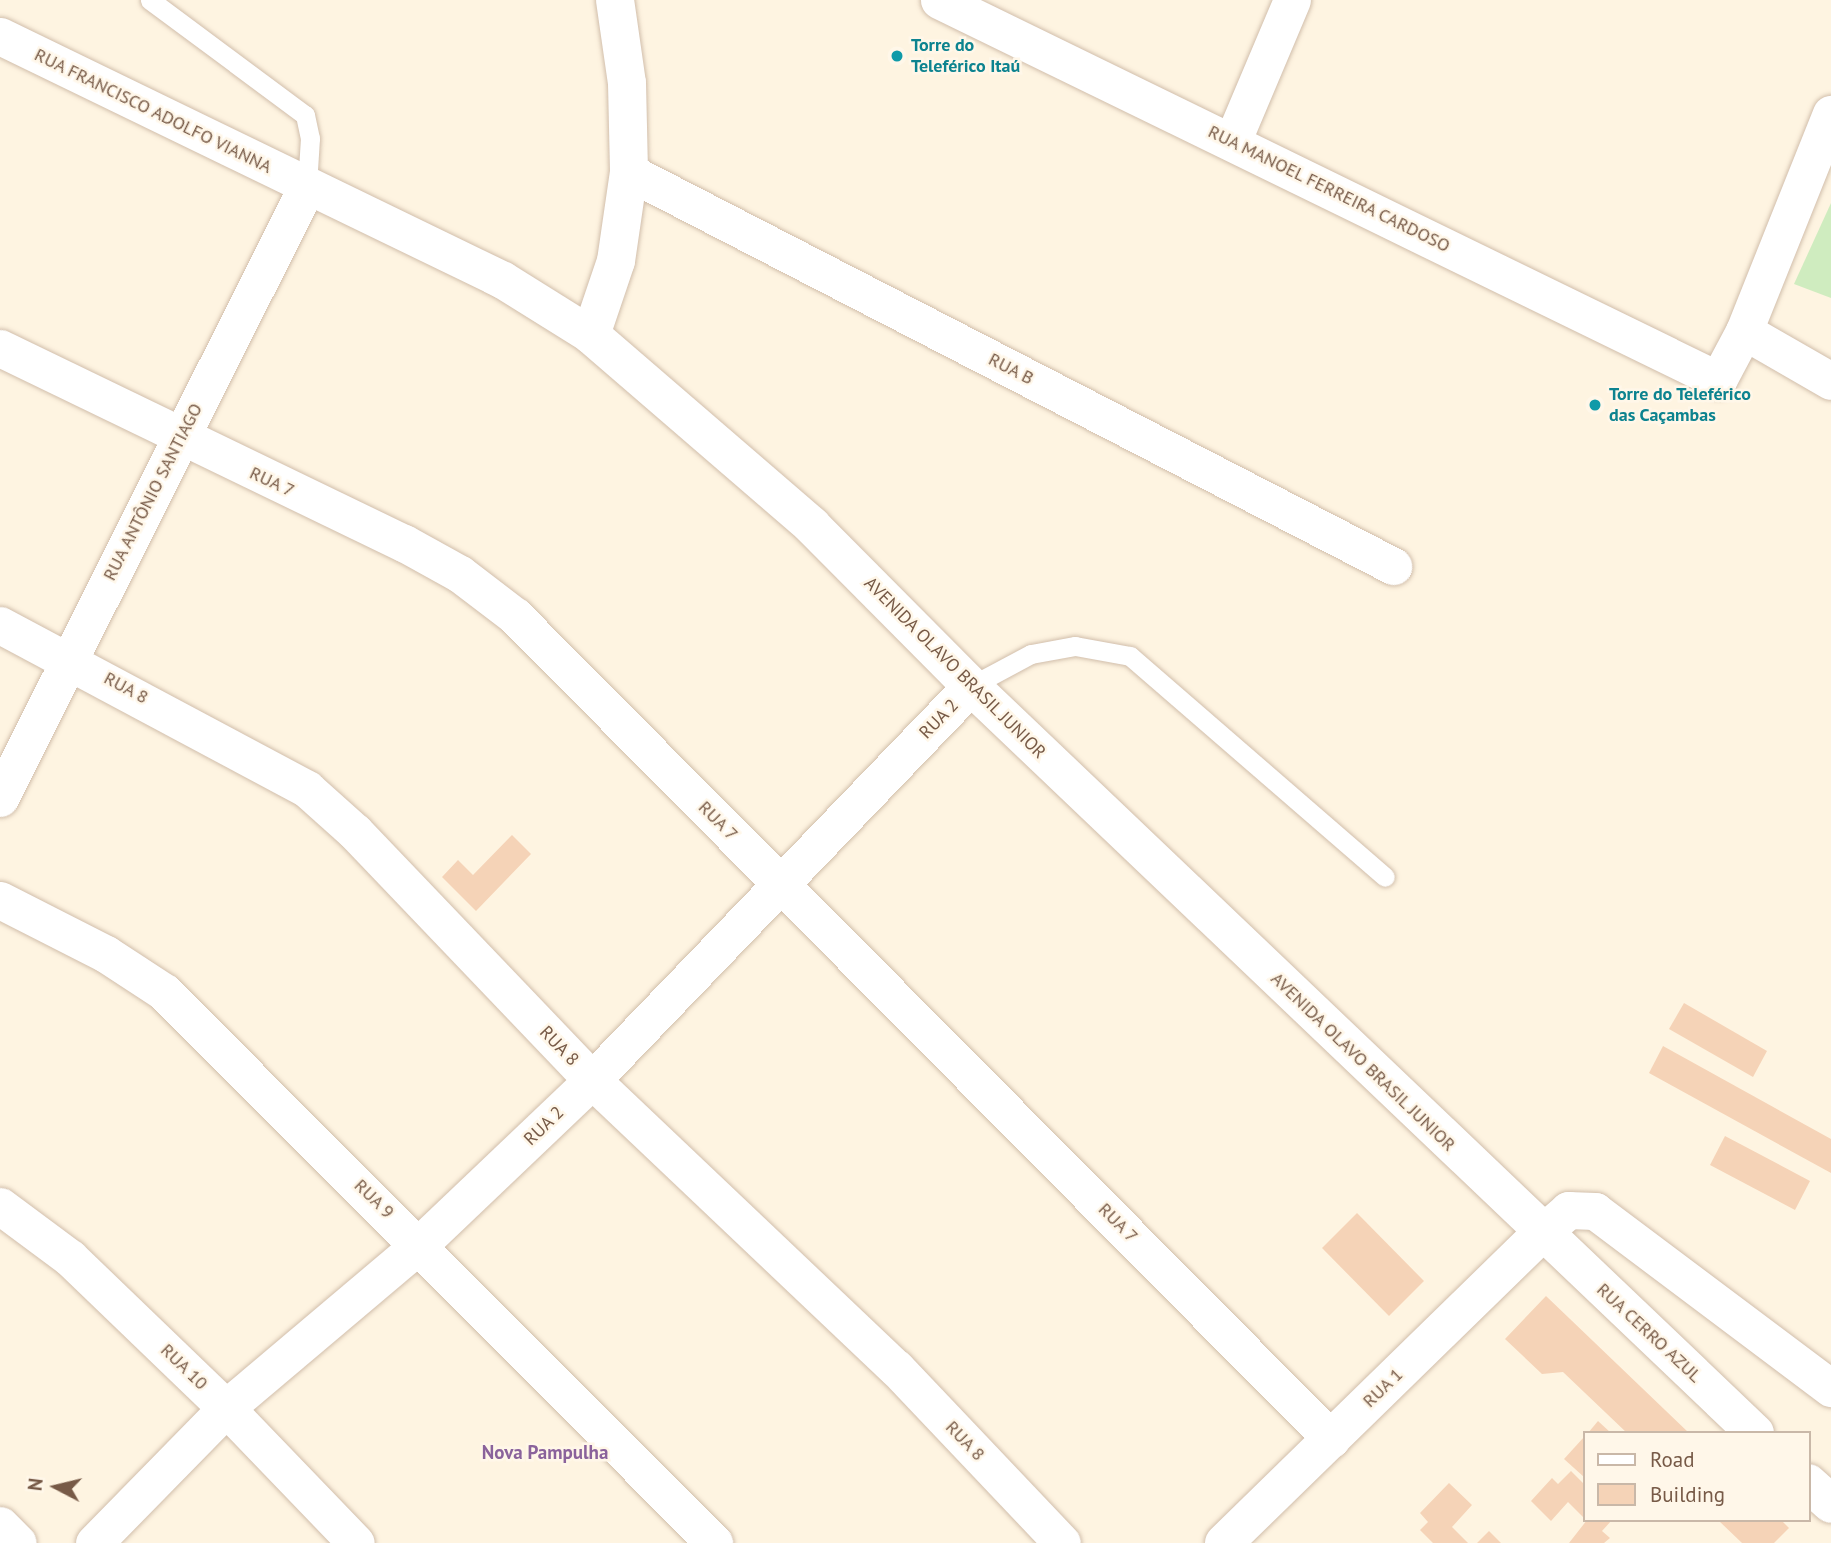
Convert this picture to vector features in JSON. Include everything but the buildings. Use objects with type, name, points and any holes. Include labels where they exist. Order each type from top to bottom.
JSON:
[{"type":"street","points":[[592,335],[616,261],[629,172],[627,83],[615,0]]},
{"type":"street","name":"RUA MANOEL FERREIRA CARDOSO","points":[[939,0],[1718,380],[1744,331]]},
{"type":"street","points":[[1232,142],[1292,0]]},
{"type":"street","name":"RUA FRANCISCO ADOLFO VIANNA","points":[[0,36],[307,186]]},
{"type":"street","points":[[1831,114],[1744,331],[1831,381]]},
{"type":"street","name":"RUA B","points":[[629,172],[1393,566]]},
{"type":"street","name":"AVENIDA OLAVO BRASIL JUNIOR","points":[[307,186],[503,281],[592,335],[812,526],[971,686],[1542,1233]]},
{"type":"street","name":"RUA ANTÔNIO SANTIAGO","points":[[0,798],[307,186]]},
{"type":"street","name":"RUA 7","points":[[0,348],[180,439],[460,574],[515,616],[1331,1439]]},
{"type":"street","name":"RUA 8","points":[[0,625],[69,659],[307,789],[355,832],[592,1080],[896,1368],[1062,1543]]},
{"type":"street","name":"RUA 2","points":[[94,1543],[226,1408],[420,1244],[592,1080],[971,686]]},
{"type":"street","name":"RUA 9","points":[[0,900],[106,954],[164,992],[420,1244],[714,1543]]},
{"type":"street","name":"RUA 10","points":[[0,1206],[70,1258],[226,1408],[356,1543]]},
{"type":"street","points":[[1542,1233],[1567,1210],[1595,1211],[1831,1388]]},
{"type":"street","name":"RUA CERRO AZUL","points":[[1542,1233],[1753,1431]]},
{"type":"street","name":"RUA 1","points":[[1224,1543],[1542,1233]]},
{"type":"street","points":[[1810,1485],[1831,1504]]},
{"type":"street","points":[[0,1525],[18,1543]]},
{"type":"lane","points":[[150,0],[305,115],[310,138],[307,186]]},
{"type":"lane","points":[[971,686],[1031,654],[1075,646],[1130,656],[1385,877]]},
{"type":"green space","points":[[1831,203],[1831,298],[1794,284]]},
{"type":"place","name":"Torre do Teleférico Itaú","points":[[897,56]]},
{"type":"place","name":"Torre do Teleférico das Caçambas","points":[[1595,405]]},
{"type":"district","name":"Nova Pampulha","points":[[545,1453]]}]
